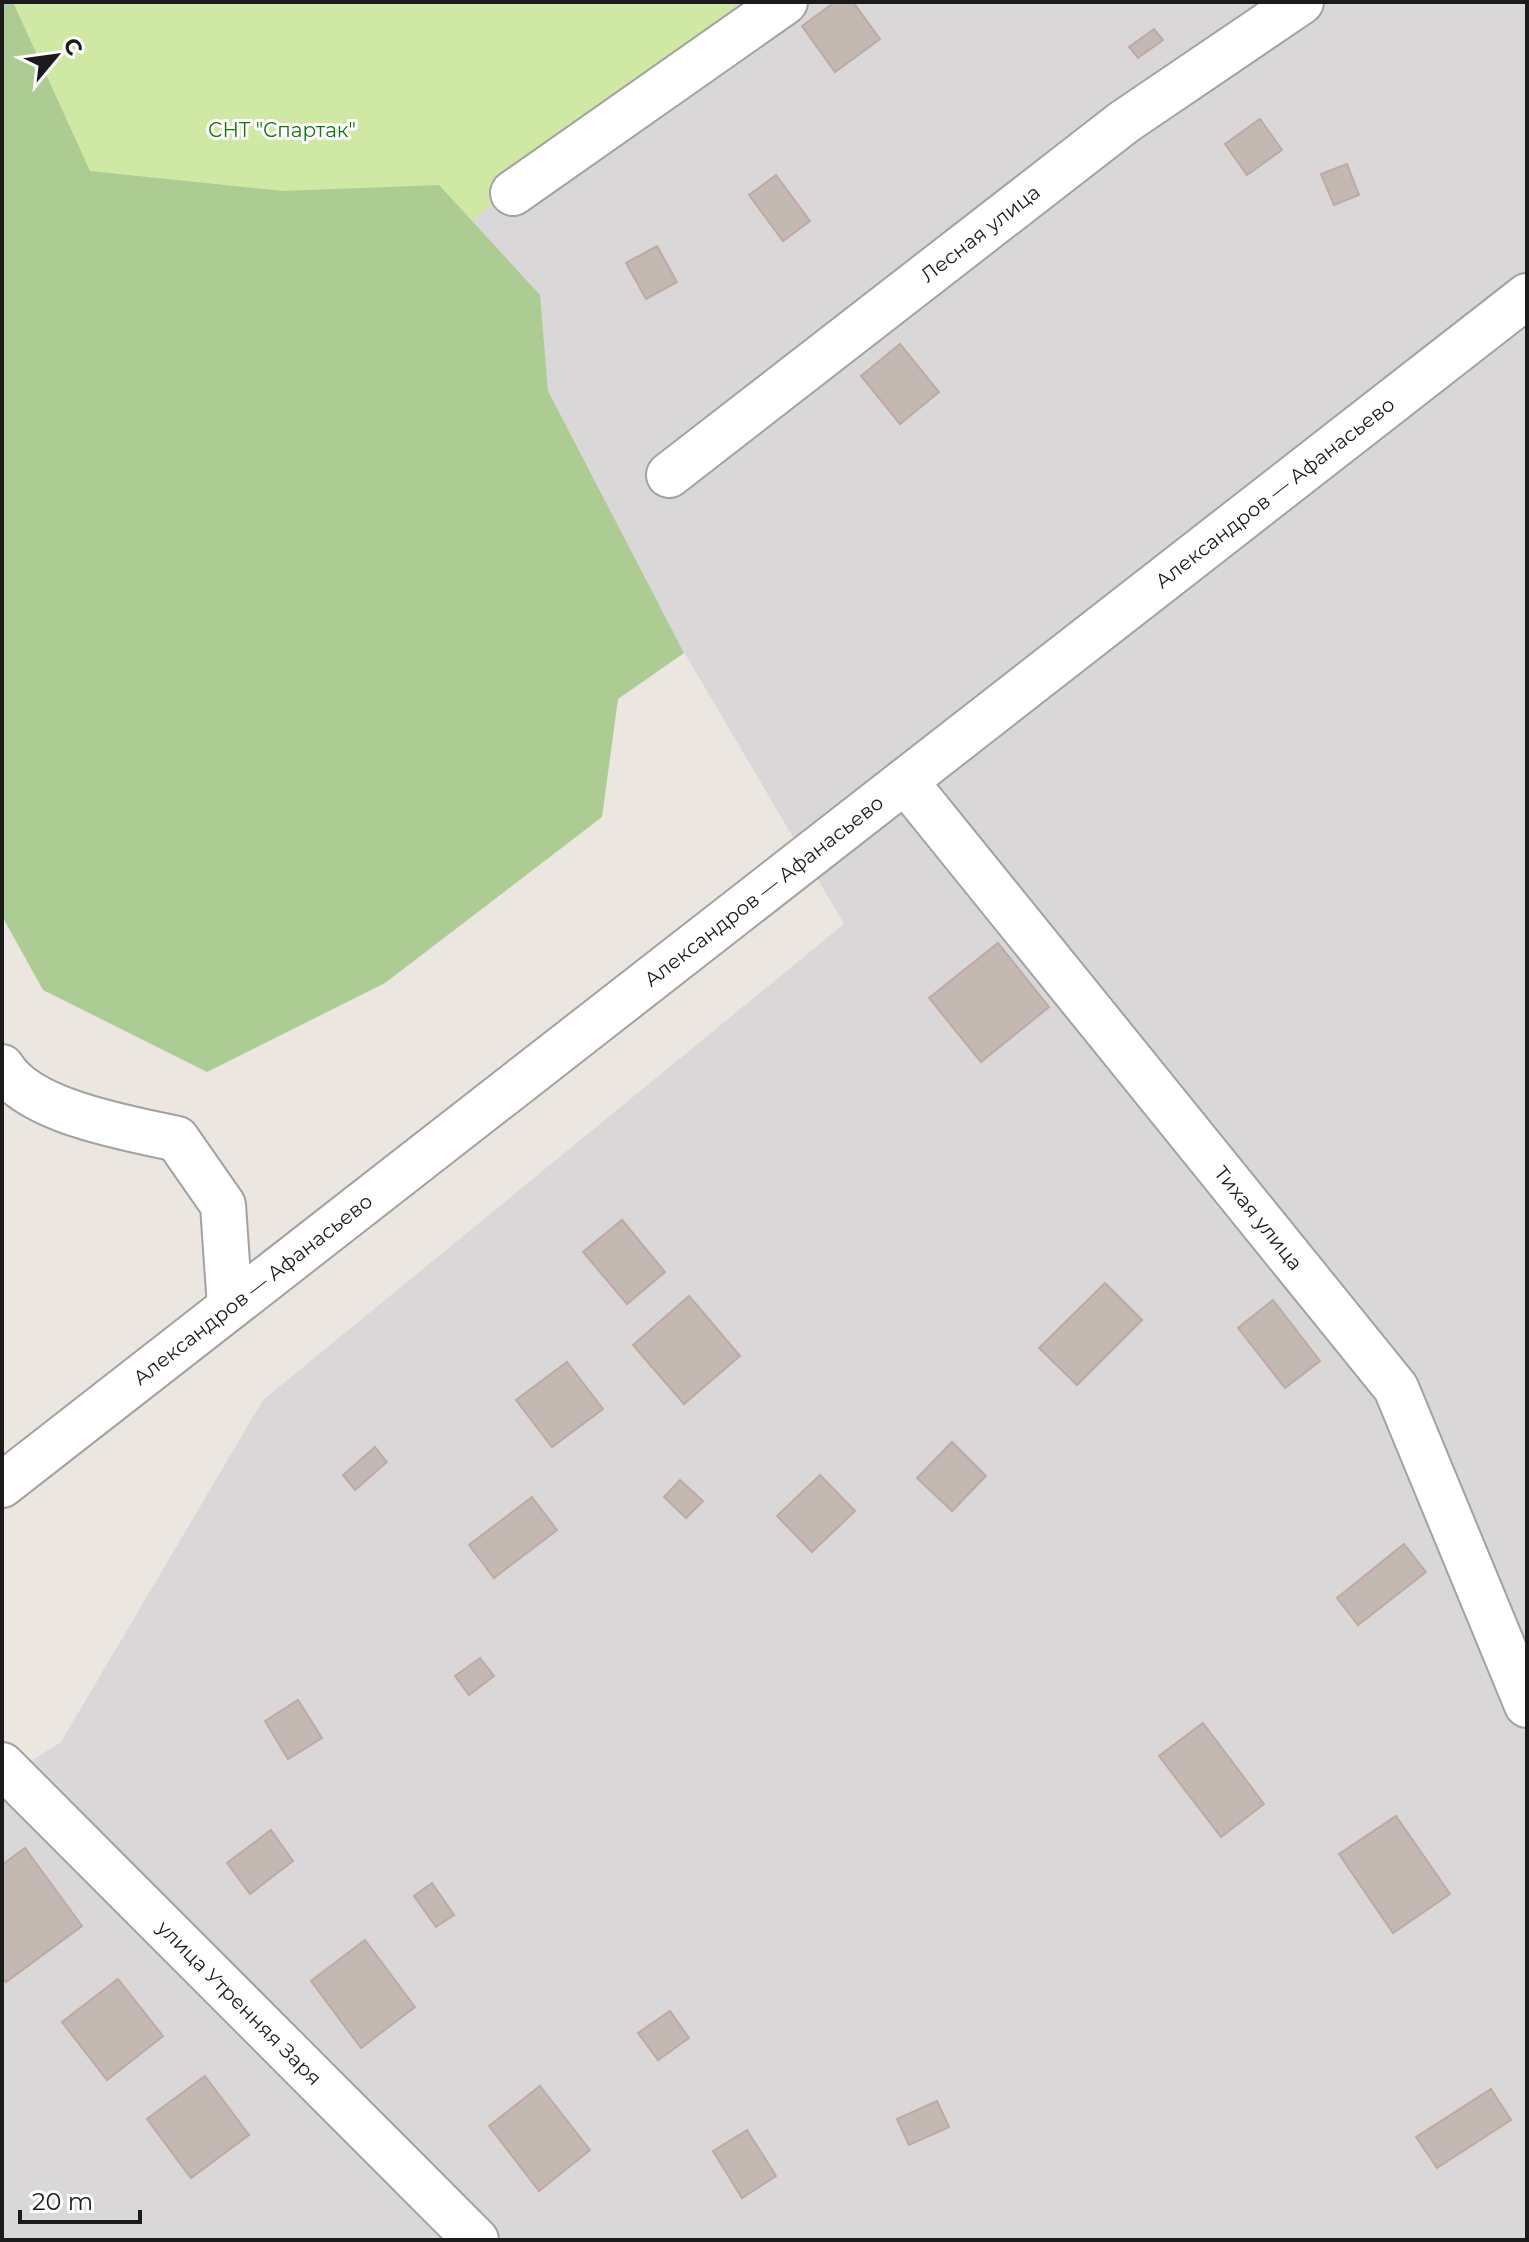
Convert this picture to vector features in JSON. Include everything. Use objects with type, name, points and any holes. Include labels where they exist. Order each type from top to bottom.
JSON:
[{"type":"street","points":[[513,193],[785,2]]},
{"type":"street","name":"Лесная улица","points":[[669,475],[1124,122],[1301,2]]},
{"type":"street","name":"Александров — Афанасьево","points":[[2,1485],[1527,296]]},
{"type":"street","name":"Тихая улица","points":[[905,781],[1396,1388],[1527,1705]]},
{"type":"street","points":[[2,1067],[11,1081],[76,1116],[177,1139],[223,1205],[230,1307]]},
{"type":"street","name":"улица Утренняя Заря","points":[[2,1765],[476,2240]]},
{"type":"shaded area","points":[[758,2],[1527,2],[1527,2240],[2,2240],[2,1779],[61,1742],[263,1400],[844,924],[443,242]]},
{"type":"green space","points":[[2,2],[13,2],[90,171],[283,191],[439,185],[540,295],[548,391],[684,653],[618,699],[602,817],[385,983],[207,1072],[43,990],[2,916]]},
{"type":"green space","name":"СНТ \"Спартак\"","points":[[13,2],[758,2],[443,242],[89,171]]},
{"type":"building","points":[[835,2],[853,2],[880,39],[835,72],[802,26]]},
{"type":"building","points":[[1154,29],[1163,40],[1138,58],[1129,47]]},
{"type":"building","points":[[1260,119],[1282,150],[1247,175],[1225,144]]},
{"type":"building","points":[[1347,164],[1359,195],[1334,205],[1321,174]]},
{"type":"building","points":[[776,175],[810,221],[783,241],[749,195]]},
{"type":"building","points":[[657,246],[677,282],[646,299],[626,263]]},
{"type":"building","points":[[900,344],[939,392],[900,424],[861,376]]},
{"type":"building","points":[[998,943],[1049,1007],[981,1062],[929,998]]},
{"type":"building","points":[[622,1220],[665,1272],[627,1304],[583,1252]]},
{"type":"building","points":[[1105,1283],[1142,1320],[1077,1385],[1039,1348]]},
{"type":"building","points":[[689,1296],[740,1356],[684,1404],[633,1345]]},
{"type":"building","points":[[1273,1300],[1320,1361],[1285,1388],[1238,1328]]},
{"type":"building","points":[[567,1362],[603,1409],[552,1447],[516,1400]]},
{"type":"building","points":[[952,1442],[986,1476],[952,1511],[917,1478]]},
{"type":"building","points":[[375,1447],[387,1462],[355,1490],[343,1475]]},
{"type":"building","points":[[820,1475],[855,1511],[812,1552],[777,1516]]},
{"type":"building","points":[[680,1480],[703,1501],[686,1518],[664,1497]]},
{"type":"building","points":[[532,1497],[557,1530],[494,1578],[469,1545]]},
{"type":"building","points":[[1404,1544],[1426,1572],[1358,1625],[1337,1598]]},
{"type":"building","points":[[480,1658],[494,1676],[469,1695],[455,1676]]},
{"type":"building","points":[[298,1700],[322,1738],[288,1759],[265,1721]]},
{"type":"building","points":[[1203,1723],[1264,1804],[1221,1837],[1159,1756]]},
{"type":"building","points":[[1396,1816],[1450,1894],[1393,1933],[1339,1854]]},
{"type":"building","points":[[271,1830],[293,1861],[250,1894],[227,1863]]},
{"type":"building","points":[[25,1848],[82,1926],[6,1982],[2,1976],[2,1865]]},
{"type":"building","points":[[432,1883],[454,1915],[436,1927],[414,1896]]},
{"type":"building","points":[[365,1940],[415,2007],[361,2048],[311,1981]]},
{"type":"building","points":[[118,1979],[163,2036],[107,2080],[62,2022]]},
{"type":"building","points":[[670,2011],[689,2038],[658,2060],[638,2033]]},
{"type":"building","points":[[205,2076],[249,2135],[191,2178],[147,2119]]},
{"type":"building","points":[[540,2086],[590,2150],[539,2191],[489,2126]]},
{"type":"building","points":[[1491,2089],[1511,2120],[1437,2168],[1416,2137]]},
{"type":"building","points":[[937,2101],[949,2127],[909,2145],[897,2119]]},
{"type":"building","points":[[747,2130],[776,2176],[742,2198],[713,2151]]}]
